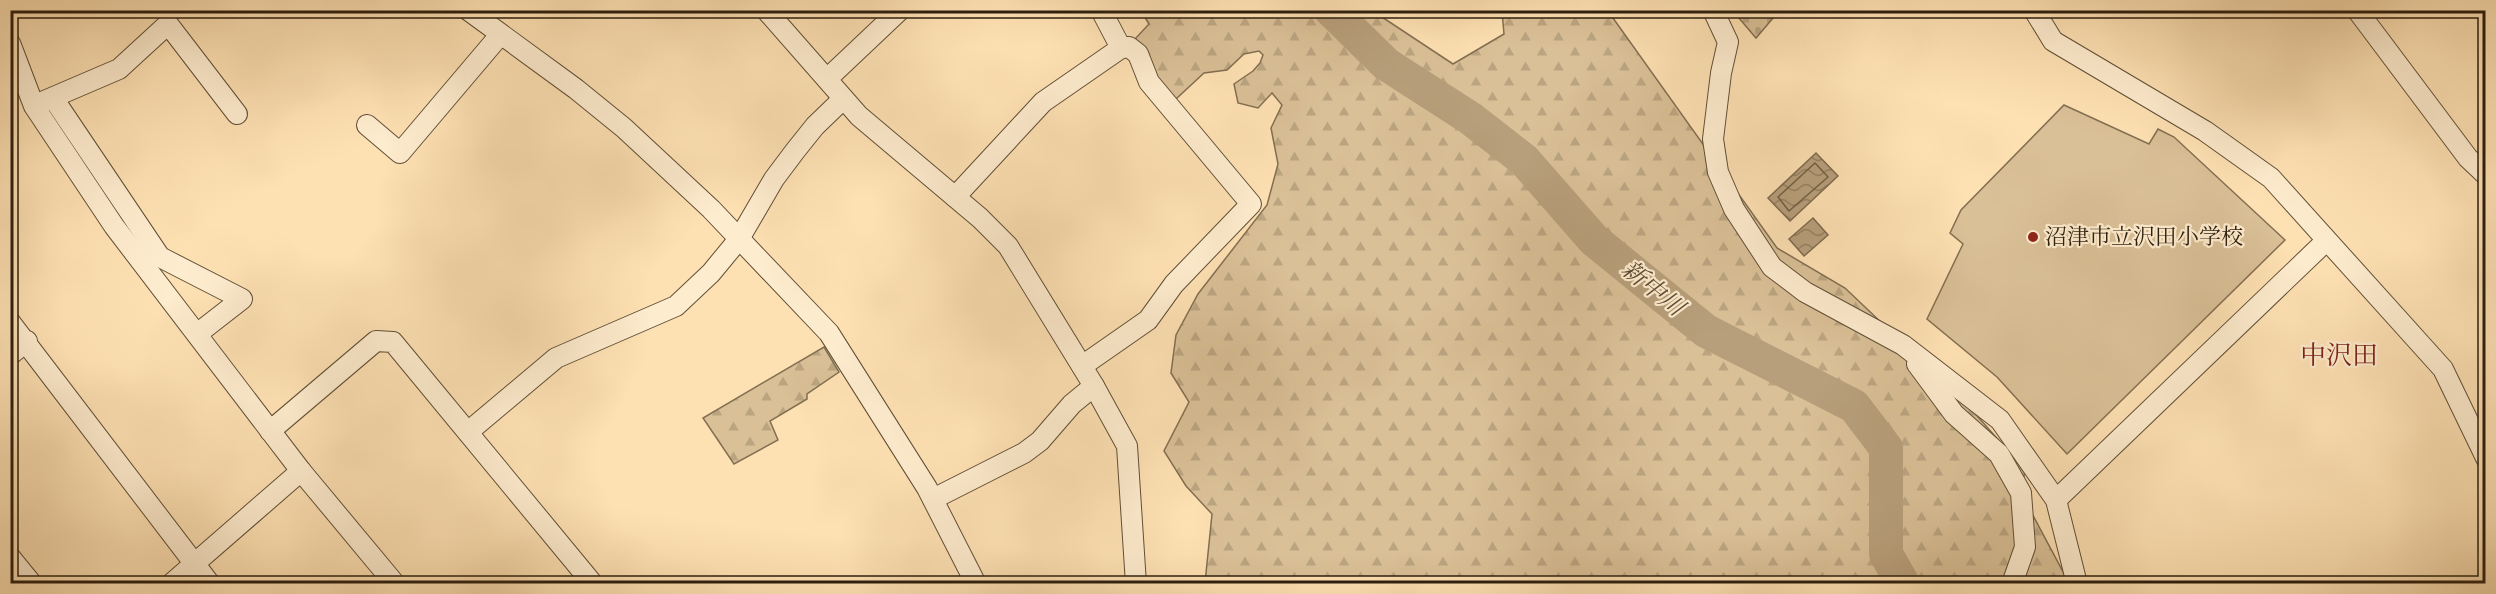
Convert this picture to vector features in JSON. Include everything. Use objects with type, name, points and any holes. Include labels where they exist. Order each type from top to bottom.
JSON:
[{"type":"street","points":[[468,10],[576,89],[624,128],[739,239],[829,333],[933,499],[976,584]]},
{"type":"street","points":[[766,10],[859,116],[955,197],[1008,246],[1094,386],[1127,446],[1136,584]]},
{"type":"street","points":[[827,79],[900,10]]},
{"type":"street","points":[[1101,10],[1121,48]]},
{"type":"street","points":[[1713,10],[1728,42],[1721,73],[1713,139],[1718,172],[1734,209],[1772,267],[1805,292],[1903,345],[2001,420],[2056,500],[2077,584]]},
{"type":"street","points":[[2034,10],[2053,41],[2205,131],[2271,177],[2443,369],[2486,458]]},
{"type":"street","points":[[2357,10],[2468,158],[2486,175]]},
{"type":"street","points":[[34,106],[119,69],[168,24],[237,114]]},
{"type":"street","points":[[367,125],[400,153],[500,35]]},
{"type":"street","points":[[10,43],[34,106],[114,226],[301,471],[395,584]]},
{"type":"street","points":[[955,197],[1043,102],[1121,48],[1130,47],[1138,54],[1149,82],[1251,204],[1174,284],[1148,320],[1082,366]]},
{"type":"street","points":[[53,98],[160,257],[243,299],[197,334]]},
{"type":"street","points":[[468,432],[556,358],[676,306],[711,273],[739,239],[781,169],[815,126],[843,99]]},
{"type":"street","points":[[2056,500],[2326,241]]},
{"type":"street","points":[[10,322],[27,341],[210,584]]},
{"type":"street","points":[[10,355],[27,341]]},
{"type":"street","points":[[270,431],[376,341],[393,342],[593,584]]},
{"type":"street","points":[[1903,345],[1954,414],[1999,454],[2021,493],[2025,547],[2012,584]]},
{"type":"street","points":[[933,499],[1024,453],[1040,441],[1072,404],[1094,386]]},
{"type":"street","points":[[171,584],[301,471]]},
{"type":"street","points":[[10,557],[32,584]]},
{"type":"green space","points":[[1141,11],[1373,11],[1453,64],[1504,34],[1502,11],[1608,11],[1777,248],[1845,288],[1963,400],[2025,470],[2021,493],[2069,583],[1205,583],[1212,514],[1186,486],[1164,451],[1189,402],[1171,373],[1176,335],[1198,294],[1267,205],[1278,164],[1271,128],[1282,105],[1272,93],[1258,108],[1238,103],[1234,84],[1253,71],[1260,63],[1263,55],[1259,51],[1244,54],[1227,70],[1204,73],[1177,98],[1160,100],[1144,53],[1135,39],[1149,24]]},
{"type":"green space","points":[[1733,11],[1779,11],[1756,38]]},
{"type":"green space","points":[[2064,105],[2149,144],[2158,129],[2174,137],[2285,240],[2067,454],[1997,377],[1927,319],[1963,244],[1950,233],[1961,210]]},
{"type":"green space","points":[[824,347],[839,372],[807,394],[807,399],[770,421],[778,440],[734,464],[703,418]]},
{"type":"water","points":[[1816,153],[1838,176],[1790,221],[1768,198]]},
{"type":"water","points":[[1813,218],[1828,235],[1804,256],[1789,239]]},
{"type":"waterway","name":"新中川","points":[[1331,10],[1386,64],[1470,118],[1524,160],[1594,240],[1706,331],[1854,406],[1886,448],[1886,554],[1903,584]]},
{"type":"place","name":"沼津市立沢田小学校","points":[[2033,237]]},
{"type":"district","name":"中沢田","points":[[2339,355]]}]
